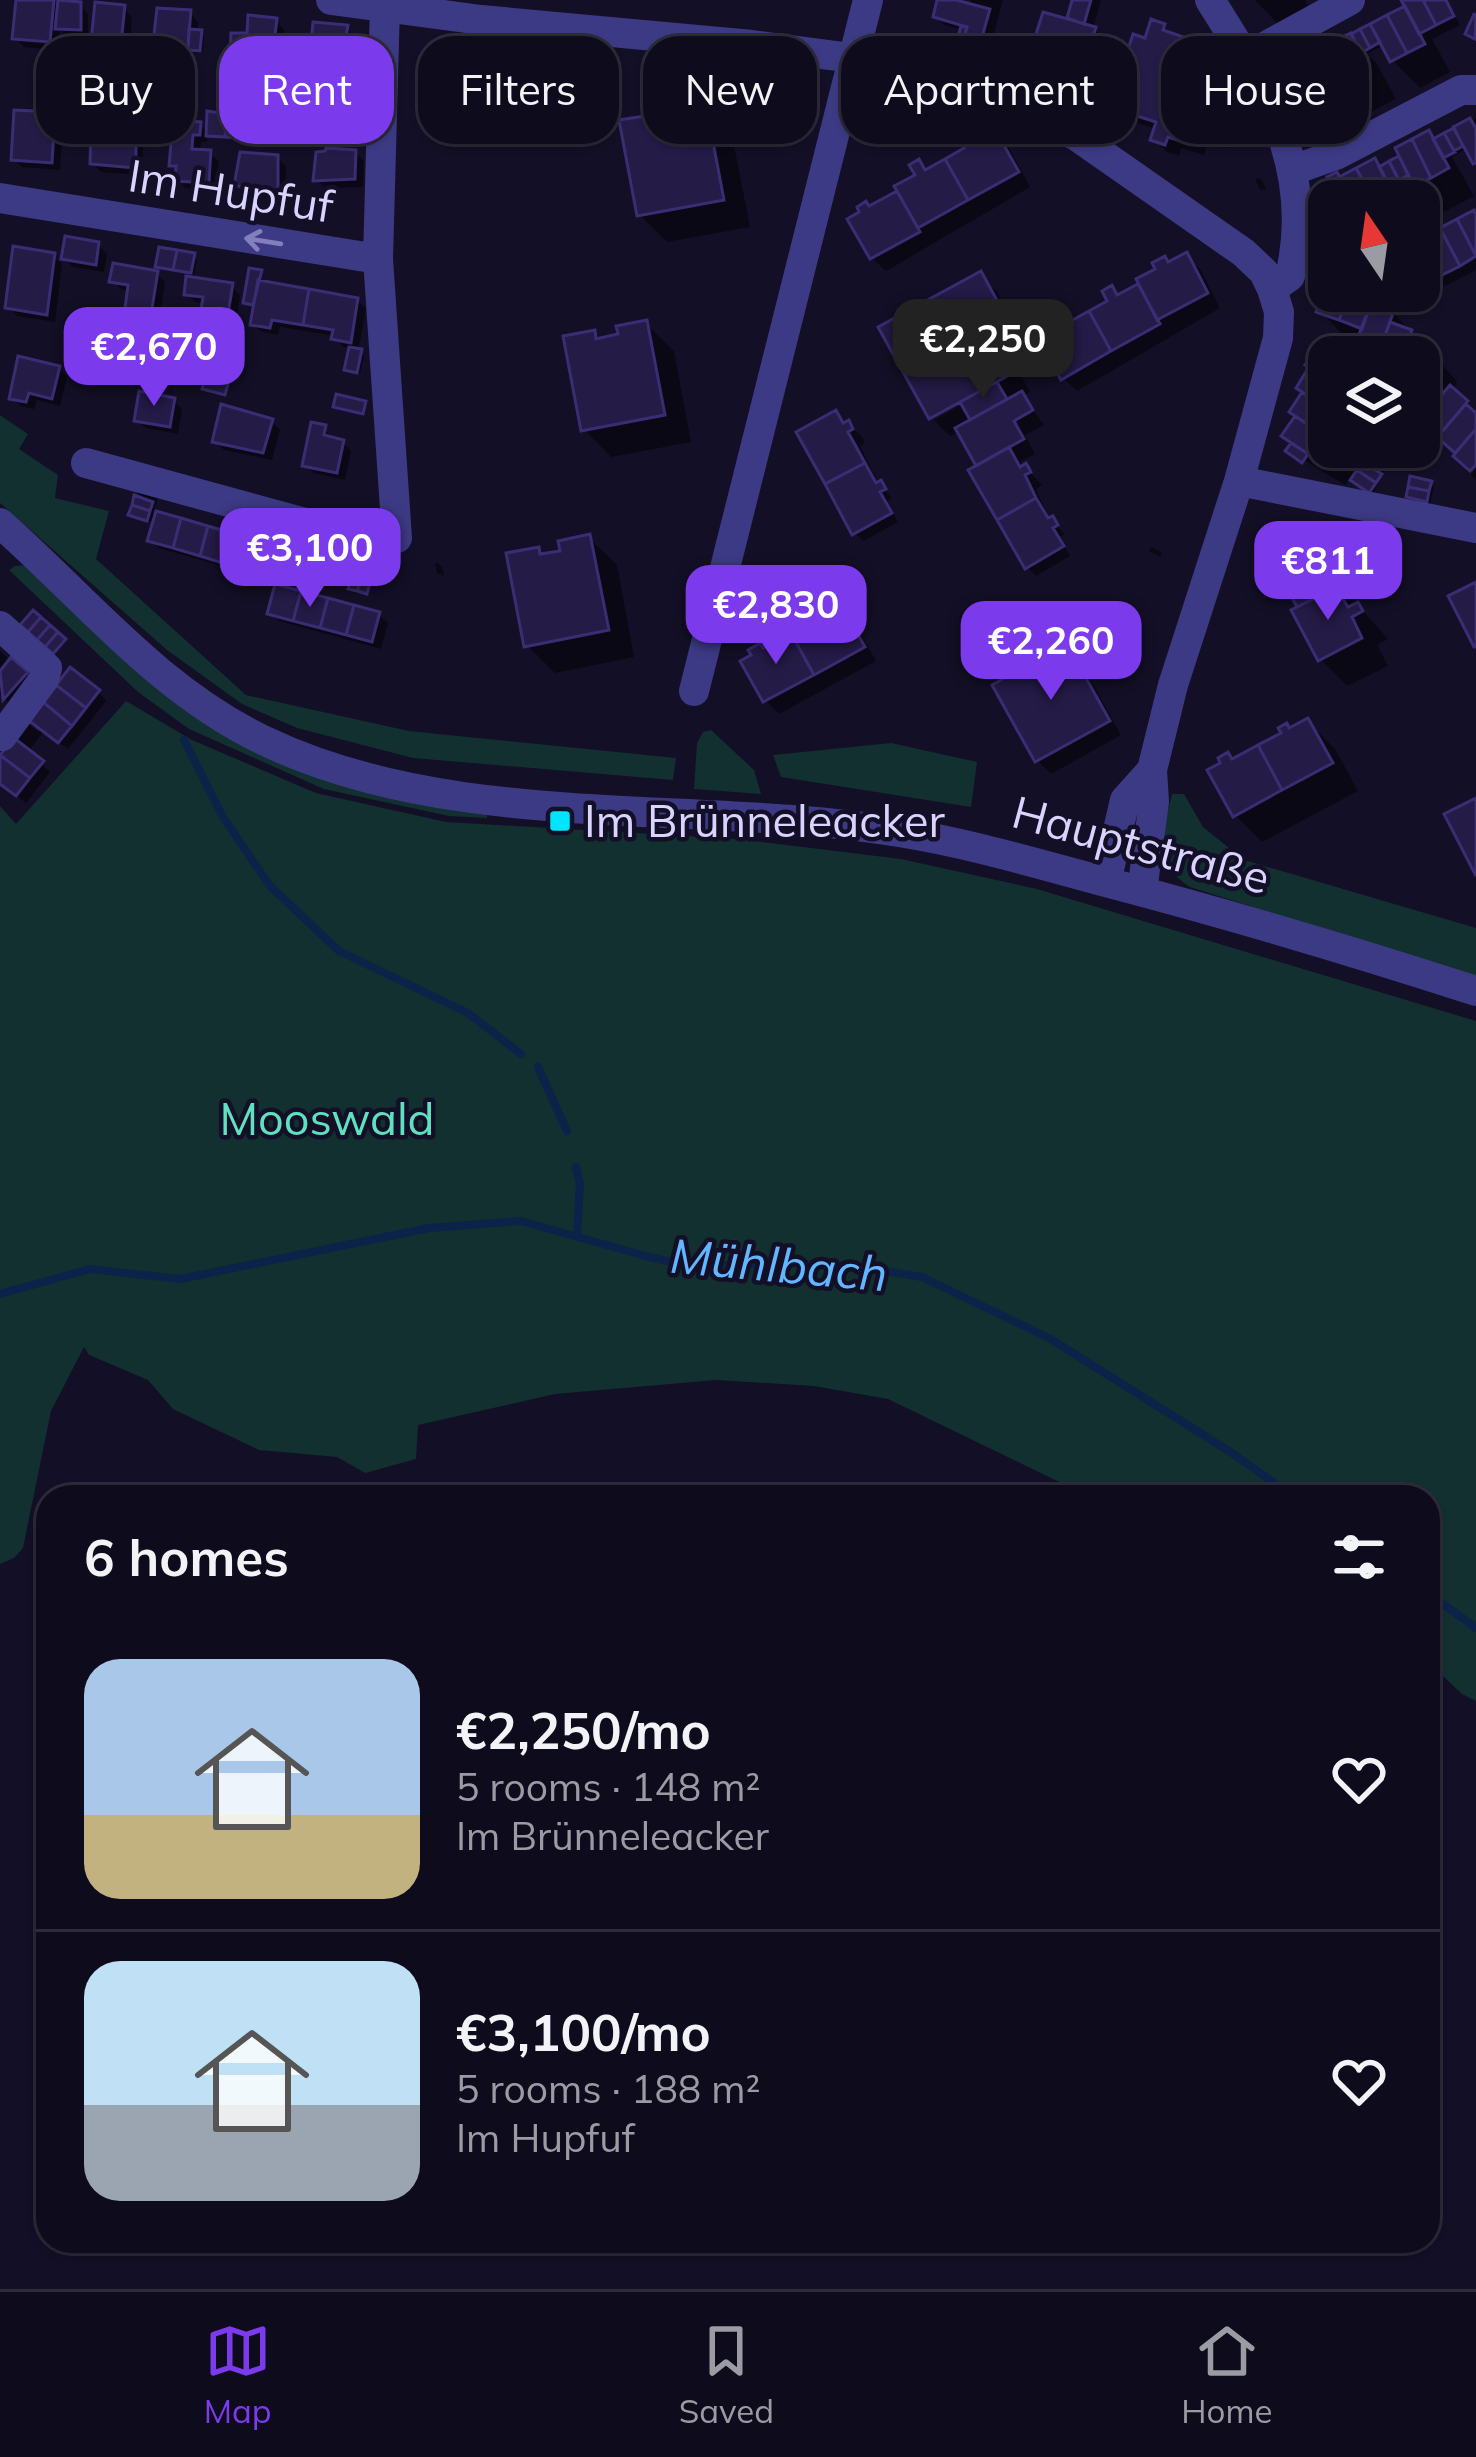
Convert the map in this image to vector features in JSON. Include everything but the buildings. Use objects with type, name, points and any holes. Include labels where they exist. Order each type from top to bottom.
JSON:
[{"type":"street","points":[[331,0],[484,10],[841,57]]},
{"type":"street","points":[[858,36],[868,0]]},
{"type":"street","points":[[1210,0],[1233,36]]},
{"type":"street","points":[[1284,36],[1350,0]]},
{"type":"street","name":"Im Hupfuf","points":[[86,464],[371,541],[397,538],[378,259],[385,5]]},
{"type":"street","points":[[1293,170],[1338,154],[1461,90],[1476,90]]},
{"type":"street","points":[[694,691],[841,102]]},
{"type":"street","points":[[1089,144],[1244,253],[1264,272],[1279,312],[1278,338],[1239,481],[1173,685],[1152,770],[1154,802],[1142,891]]},
{"type":"street","points":[[1272,289],[1290,277],[1297,245],[1293,170],[1285,144]]},
{"type":"street","name":"Im Hupfuf","points":[[0,198],[378,259]]},
{"type":"street","points":[[1239,481],[1476,528]]},
{"type":"street","points":[[0,565],[9,531]]},
{"type":"street","name":"Hauptstraße","points":[[9,531],[174,685],[264,741],[312,760],[444,793],[764,819],[967,844],[1476,991]]},
{"type":"street","points":[[0,626],[47,668],[2,736]]},
{"type":"street","points":[[1106,882],[1125,800],[1152,770]]},
{"type":"green space","points":[[0,415],[28,434],[19,449],[58,475],[55,498],[109,511],[96,559],[246,695],[409,731],[676,758],[673,780],[413,758],[297,728],[242,704],[167,650],[0,503]]},
{"type":"green space","points":[[27,565],[171,699],[487,810],[487,818],[449,816],[324,789],[189,729],[138,692],[9,570]]},
{"type":"green space","name":"Mooswald","points":[[126,701],[192,740],[316,793],[446,822],[738,839],[901,859],[1037,889],[1476,1021],[1476,1701],[1440,1673],[1440,1485],[1065,1485],[888,1399],[814,1386],[716,1380],[555,1394],[418,1425],[416,1459],[365,1473],[337,1457],[259,1450],[173,1409],[148,1380],[89,1355],[84,1347],[51,1411],[23,1548],[0,1564],[0,806],[16,824]]},
{"type":"green space","points":[[711,730],[754,770],[761,794],[694,789],[697,743],[703,732]]},
{"type":"green space","points":[[891,743],[977,762],[971,807],[781,777],[773,755]]},
{"type":"green space","points":[[1172,794],[1184,794],[1203,827],[1244,860],[1476,928],[1476,978],[1190,887],[1164,857],[1163,834]]},
{"type":"waterway","points":[[184,740],[223,817],[270,886],[339,951],[468,1013],[521,1054]]},
{"type":"waterway","points":[[538,1067],[567,1131]]},
{"type":"waterway","points":[[576,1167],[580,1184],[577,1237]]},
{"type":"waterway","name":"Mühlbach","points":[[0,1294],[90,1269],[180,1279],[429,1228],[521,1221],[696,1267],[855,1266],[922,1277],[1049,1338],[1277,1485]]},
{"type":"waterway","name":"Mühlbach","points":[[1440,1602],[1476,1628]]},
{"type":"place","name":"Im Brünneleacker","points":[[560,821]]}]
